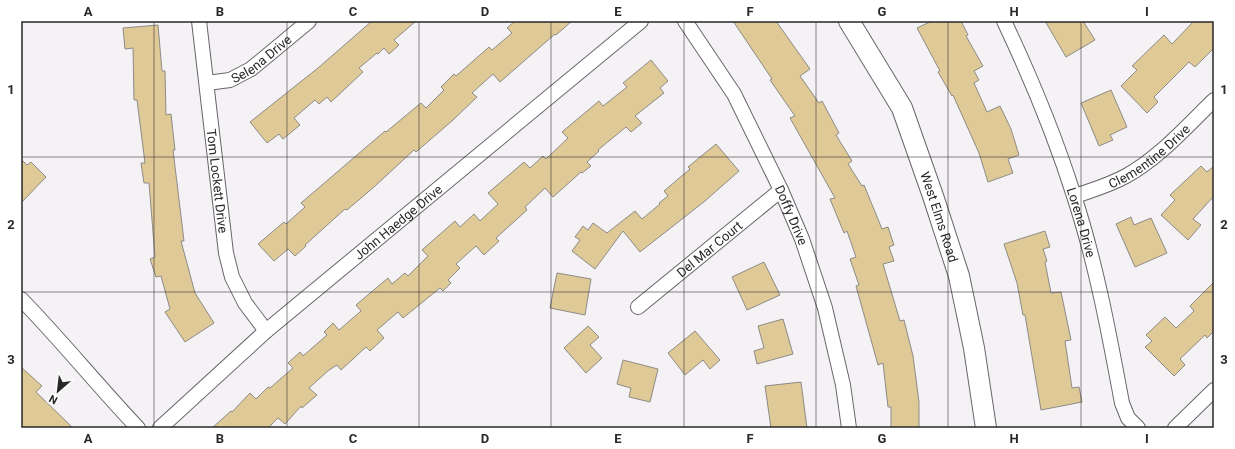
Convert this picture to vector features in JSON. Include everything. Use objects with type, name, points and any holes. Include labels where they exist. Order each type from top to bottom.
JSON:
[{"type":"main road","name":"West Elms Road","points":[[849,21],[902,108],[933,196],[959,276],[974,348],[986,428]]},
{"type":"street","name":"Tom Lockett Drive","points":[[200,21],[226,253],[232,277],[245,303],[266,331]]},
{"type":"street","name":"Selena Drive","points":[[207,83],[230,80],[251,69],[309,21]]},
{"type":"street","name":"John Haedge Drive","points":[[160,428],[266,331],[641,21]]},
{"type":"street","name":"Doffy Drive","points":[[685,21],[734,94],[781,190],[802,239],[825,308],[843,386],[849,428]]},
{"type":"street","name":"Lorena Drive","points":[[1004,21],[1043,109],[1074,196],[1101,292],[1122,403],[1128,418],[1138,428]]},
{"type":"street","name":"Clementine Drive","points":[[1074,196],[1107,185],[1126,176],[1143,165],[1214,100]]},
{"type":"street","name":"Del Mar Court","points":[[638,307],[781,190]]},
{"type":"street","points":[[21,299],[57,336],[100,387],[138,428]]},
{"type":"street","points":[[1174,428],[1214,390]]},
{"type":"building","points":[[372,21],[416,21],[394,40],[399,45],[389,54],[384,48],[359,68],[363,72],[331,102],[327,97],[319,104],[315,100],[294,118],[300,125],[283,139],[279,134],[267,143],[250,122],[318,68]]},
{"type":"building","points":[[515,21],[572,21],[500,82],[493,74],[472,93],[477,97],[453,120],[416,152],[414,150],[347,210],[345,209],[295,256],[288,249],[274,261],[258,244],[284,222],[286,224],[305,207],[301,203],[385,131],[386,132],[421,103],[426,108],[444,90],[441,87],[454,74],[456,76],[489,47],[492,50],[512,33],[507,28]]},
{"type":"building","points":[[733,21],[776,21],[810,69],[800,76],[819,103],[822,101],[839,133],[836,135],[852,161],[848,164],[862,186],[864,185],[882,229],[888,227],[894,245],[889,247],[894,261],[883,264],[900,321],[904,320],[913,356],[919,402],[919,428],[891,428],[891,407],[888,407],[883,363],[878,365],[856,286],[859,285],[850,259],[856,257],[847,231],[844,233],[830,199],[835,198],[790,118],[795,116],[770,80],[772,79]]},
{"type":"building","points":[[932,21],[961,21],[968,35],[966,36],[983,66],[974,71],[979,80],[974,83],[987,112],[1000,106],[1011,129],[1019,155],[1008,159],[1013,173],[988,182],[979,153],[953,95],[952,96],[938,72],[940,71],[917,28]]},
{"type":"building","points":[[1045,21],[1083,21],[1095,40],[1066,57]]},
{"type":"building","points":[[1194,21],[1214,21],[1214,48],[1195,67],[1189,62],[1154,97],[1158,102],[1147,113],[1121,86],[1137,70],[1132,66],[1164,35],[1172,44]]},
{"type":"building","points":[[158,25],[162,71],[165,71],[166,115],[171,114],[175,150],[173,150],[184,241],[181,241],[195,293],[214,323],[185,342],[165,312],[170,309],[161,276],[156,277],[150,259],[155,257],[149,183],[144,183],[141,163],[145,163],[137,100],[134,100],[133,48],[125,49],[123,28]]},
{"type":"building","points":[[651,60],[668,81],[660,88],[664,93],[635,116],[642,123],[631,132],[626,127],[598,150],[599,151],[587,162],[591,166],[582,173],[581,172],[553,197],[545,188],[525,207],[527,210],[496,238],[499,241],[484,255],[476,246],[456,264],[460,268],[448,280],[451,283],[443,291],[440,288],[403,318],[398,312],[377,330],[384,338],[370,351],[366,347],[341,370],[337,365],[329,370],[309,388],[317,395],[302,408],[301,406],[285,424],[278,418],[268,428],[212,428],[231,411],[232,412],[250,393],[256,399],[268,387],[270,388],[293,368],[288,363],[300,352],[303,356],[327,335],[324,332],[333,323],[339,330],[361,311],[356,305],[388,278],[392,284],[405,273],[408,276],[428,256],[422,250],[455,221],[460,227],[474,214],[480,221],[498,204],[488,193],[524,162],[530,168],[543,156],[546,159],[568,138],[562,132],[599,101],[603,106],[627,87],[623,83]]},
{"type":"building","points":[[1111,90],[1127,127],[1110,135],[1113,140],[1099,146],[1081,103]]},
{"type":"building","points":[[716,144],[739,171],[705,201],[640,252],[623,231],[595,269],[572,251],[580,240],[575,237],[583,226],[588,230],[593,223],[607,233],[635,211],[642,219],[668,196],[664,191],[690,169],[688,167]]},
{"type":"building","points":[[21,159],[27,165],[31,162],[46,177],[21,203]]},
{"type":"building","points":[[1201,166],[1207,172],[1214,166],[1214,196],[1193,219],[1201,225],[1188,240],[1161,215],[1175,200],[1170,195]]},
{"type":"building","points":[[1131,217],[1134,225],[1151,218],[1167,253],[1135,267],[1116,224]]},
{"type":"building","points":[[1045,231],[1050,247],[1043,249],[1047,261],[1045,262],[1051,293],[1061,292],[1071,340],[1065,341],[1072,388],[1079,387],[1082,402],[1041,410],[1025,315],[1023,315],[1017,283],[1004,244]]},
{"type":"building","points":[[764,262],[780,295],[747,310],[732,277]]},
{"type":"building","points":[[557,273],[591,279],[585,315],[550,308]]},
{"type":"building","points":[[1214,282],[1214,331],[1207,338],[1205,335],[1180,359],[1185,365],[1174,376],[1145,347],[1152,341],[1146,335],[1165,317],[1176,328],[1194,311],[1190,306]]},
{"type":"building","points":[[783,319],[793,354],[757,364],[754,351],[764,348],[758,326]]},
{"type":"building","points":[[588,326],[599,337],[590,345],[602,358],[586,373],[564,348]]},
{"type":"building","points":[[695,331],[720,360],[710,369],[703,360],[685,375],[668,353]]},
{"type":"building","points":[[623,360],[658,369],[650,402],[629,397],[631,388],[617,384]]},
{"type":"building","points":[[21,367],[42,386],[36,392],[73,428],[21,428]]},
{"type":"building","points":[[801,382],[807,428],[771,428],[765,386]]}]
